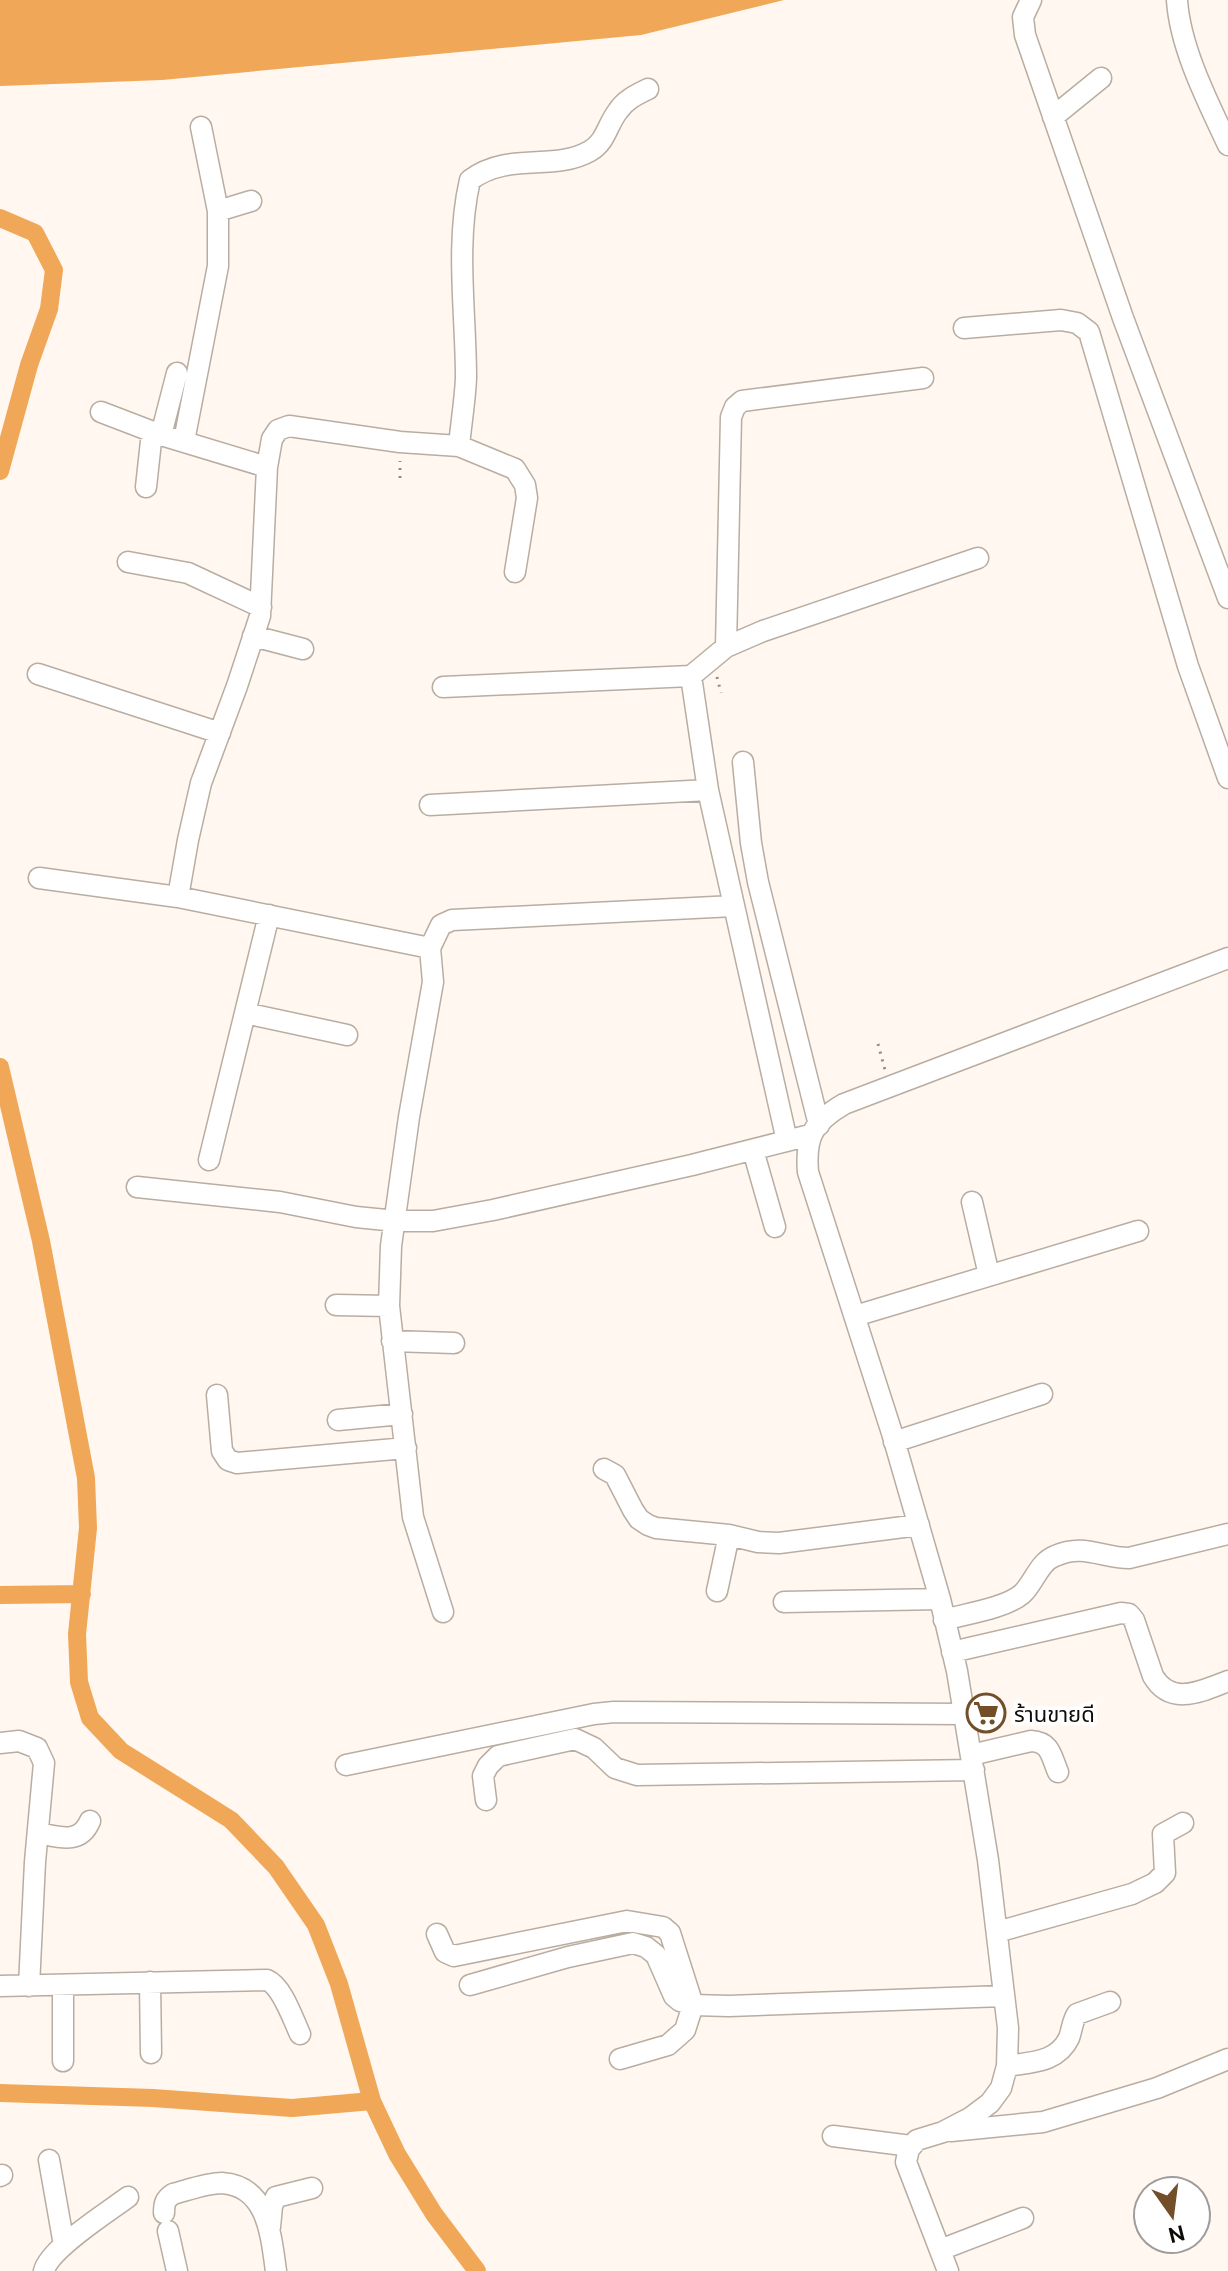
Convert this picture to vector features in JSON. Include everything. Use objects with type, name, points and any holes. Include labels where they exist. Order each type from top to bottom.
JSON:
[{"type":"street","points":[[1031,0],[1023,17],[1025,35],[1123,318],[1228,598]]},
{"type":"street","points":[[1177,0],[1178,20],[1193,65],[1228,145]]},
{"type":"street","points":[[1053,117],[1101,78]]},
{"type":"street","points":[[459,446],[466,382],[463,241],[470,180],[483,170],[514,162],[576,157],[590,151],[601,142],[623,104],[648,89]]},
{"type":"street","points":[[184,441],[218,266],[218,211],[201,127]]},
{"type":"street","points":[[218,211],[251,201]]},
{"type":"street","points":[[964,328],[1061,320],[1077,323],[1089,332],[1156,564],[1228,778]]},
{"type":"street","points":[[146,487],[156,434],[177,373]]},
{"type":"street","points":[[726,647],[731,417],[735,407],[742,401],[923,378]]},
{"type":"street","points":[[101,412],[156,434],[267,467]]},
{"type":"street","points":[[178,897],[201,783],[261,607],[267,467],[272,439],[278,430],[289,426],[400,442],[459,446],[515,469],[525,485],[527,498],[515,572]]},
{"type":"street","points":[[443,687],[691,676],[726,647],[763,631],[978,558]]},
{"type":"street","points":[[128,562],[188,573],[261,607]]},
{"type":"street","points":[[253,636],[303,649]]},
{"type":"street","points":[[38,674],[220,733]]},
{"type":"street","points":[[691,676],[708,790],[787,1141]]},
{"type":"street","points":[[743,762],[758,882],[814,1130]]},
{"type":"street","points":[[430,805],[708,790]]},
{"type":"street","points":[[39,878],[178,897],[430,948]]},
{"type":"street","points":[[443,1612],[413,1517],[389,1306],[391,1246],[409,1117],[433,982],[430,948],[441,925],[452,920],[734,906]]},
{"type":"street","points":[[209,1160],[269,915]]},
{"type":"street","points":[[948,2271],[906,2162],[911,2146],[917,2140],[943,2132],[970,2118],[990,2103],[1001,2088],[1007,2066],[1008,2028],[997,1932],[972,1762],[940,1599],[894,1442],[808,1172],[806,1151],[814,1130],[831,1112],[844,1104],[1228,958]]},
{"type":"street","points":[[245,1013],[347,1035]]},
{"type":"street","points":[[137,1187],[280,1202],[356,1217],[433,1221],[753,1150],[814,1130]]},
{"type":"street","points":[[753,1150],[775,1227]]},
{"type":"street","points":[[972,1202],[989,1275]]},
{"type":"street","points":[[855,1316],[1138,1231]]},
{"type":"street","points":[[336,1305],[389,1306]]},
{"type":"street","points":[[392,1341],[454,1343]]},
{"type":"street","points":[[894,1442],[1042,1394]]},
{"type":"street","points":[[217,1395],[222,1451],[228,1460],[237,1463],[406,1448]]},
{"type":"street","points":[[338,1420],[402,1414]]},
{"type":"street","points":[[604,1469],[615,1475],[639,1519],[656,1528],[779,1543],[919,1525]]},
{"type":"street","points":[[944,1620],[1008,1602],[1022,1594],[1047,1561],[1055,1556],[1084,1549],[1129,1558],[1228,1534]]},
{"type":"street","points":[[717,1591],[729,1535]]},
{"type":"street","points":[[784,1602],[940,1599]]},
{"type":"street","points":[[952,1652],[1121,1613],[1129,1614],[1134,1620],[1158,1684],[1171,1691],[1191,1695],[1228,1681]]},
{"type":"street","points":[[346,1765],[604,1713],[963,1714]]},
{"type":"street","points":[[486,1800],[483,1776],[498,1756],[575,1739],[594,1748],[615,1768],[637,1775],[972,1762],[1031,1741],[1047,1745],[1058,1772]]},
{"type":"street","points":[[0,1743],[19,1741],[37,1748],[44,1763],[29,1986]]},
{"type":"street","points":[[39,1833],[75,1838],[88,1828],[90,1821]]},
{"type":"street","points":[[997,1932],[1132,1894],[1155,1883],[1165,1873],[1163,1834],[1183,1823]]},
{"type":"street","points":[[437,1934],[445,1952],[454,1956],[627,1921],[663,1927],[670,1933],[693,2005],[685,2030],[668,2045],[620,2059]]},
{"type":"street","points":[[470,1985],[568,1957],[633,1943],[646,1947],[656,1955],[674,1996],[693,2005],[1003,1996]]},
{"type":"street","points":[[0,1986],[267,1980],[279,1989],[300,2034]]},
{"type":"street","points":[[150,1982],[151,2053]]},
{"type":"street","points":[[63,1985],[63,2061]]},
{"type":"street","points":[[1007,2066],[1050,2059],[1063,2048],[1077,2014],[1110,2002]]},
{"type":"street","points":[[943,2132],[1043,2122],[1157,2088],[1228,2059]]},
{"type":"street","points":[[833,2136],[911,2146]]},
{"type":"street","points":[[49,2160],[64,2245]]},
{"type":"street","points":[[177,2271],[164,2203],[173,2194],[223,2183],[248,2191],[256,2199],[270,2228]]},
{"type":"street","points":[[276,2271],[270,2228],[272,2206],[276,2197],[312,2188]]},
{"type":"street","points":[[44,2271],[47,2260],[64,2245],[128,2197]]},
{"type":"street","points":[[940,2250],[1023,2218]]},
{"type":"path","points":[[878,1044],[889,1086]]},
{"type":"shaded area","points":[[0,0],[784,0],[641,35],[162,80],[0,86]]},
{"type":"waterway","points":[[0,218],[35,233],[54,270],[49,309],[29,365],[0,471]]},
{"type":"waterway","points":[[0,1067],[41,1241],[86,1478],[88,1528],[77,1634],[79,1682],[90,1718],[121,1751],[231,1820],[276,1867],[316,1925],[339,1984],[372,2101],[397,2154],[434,2214],[477,2271]]},
{"type":"waterway","points":[[0,1595],[82,1594]]},
{"type":"waterway","points":[[0,2093],[153,2098],[292,2108],[372,2101]]},
{"type":"place","name":"ร้านขายดี","points":[[986,1713]]}]
